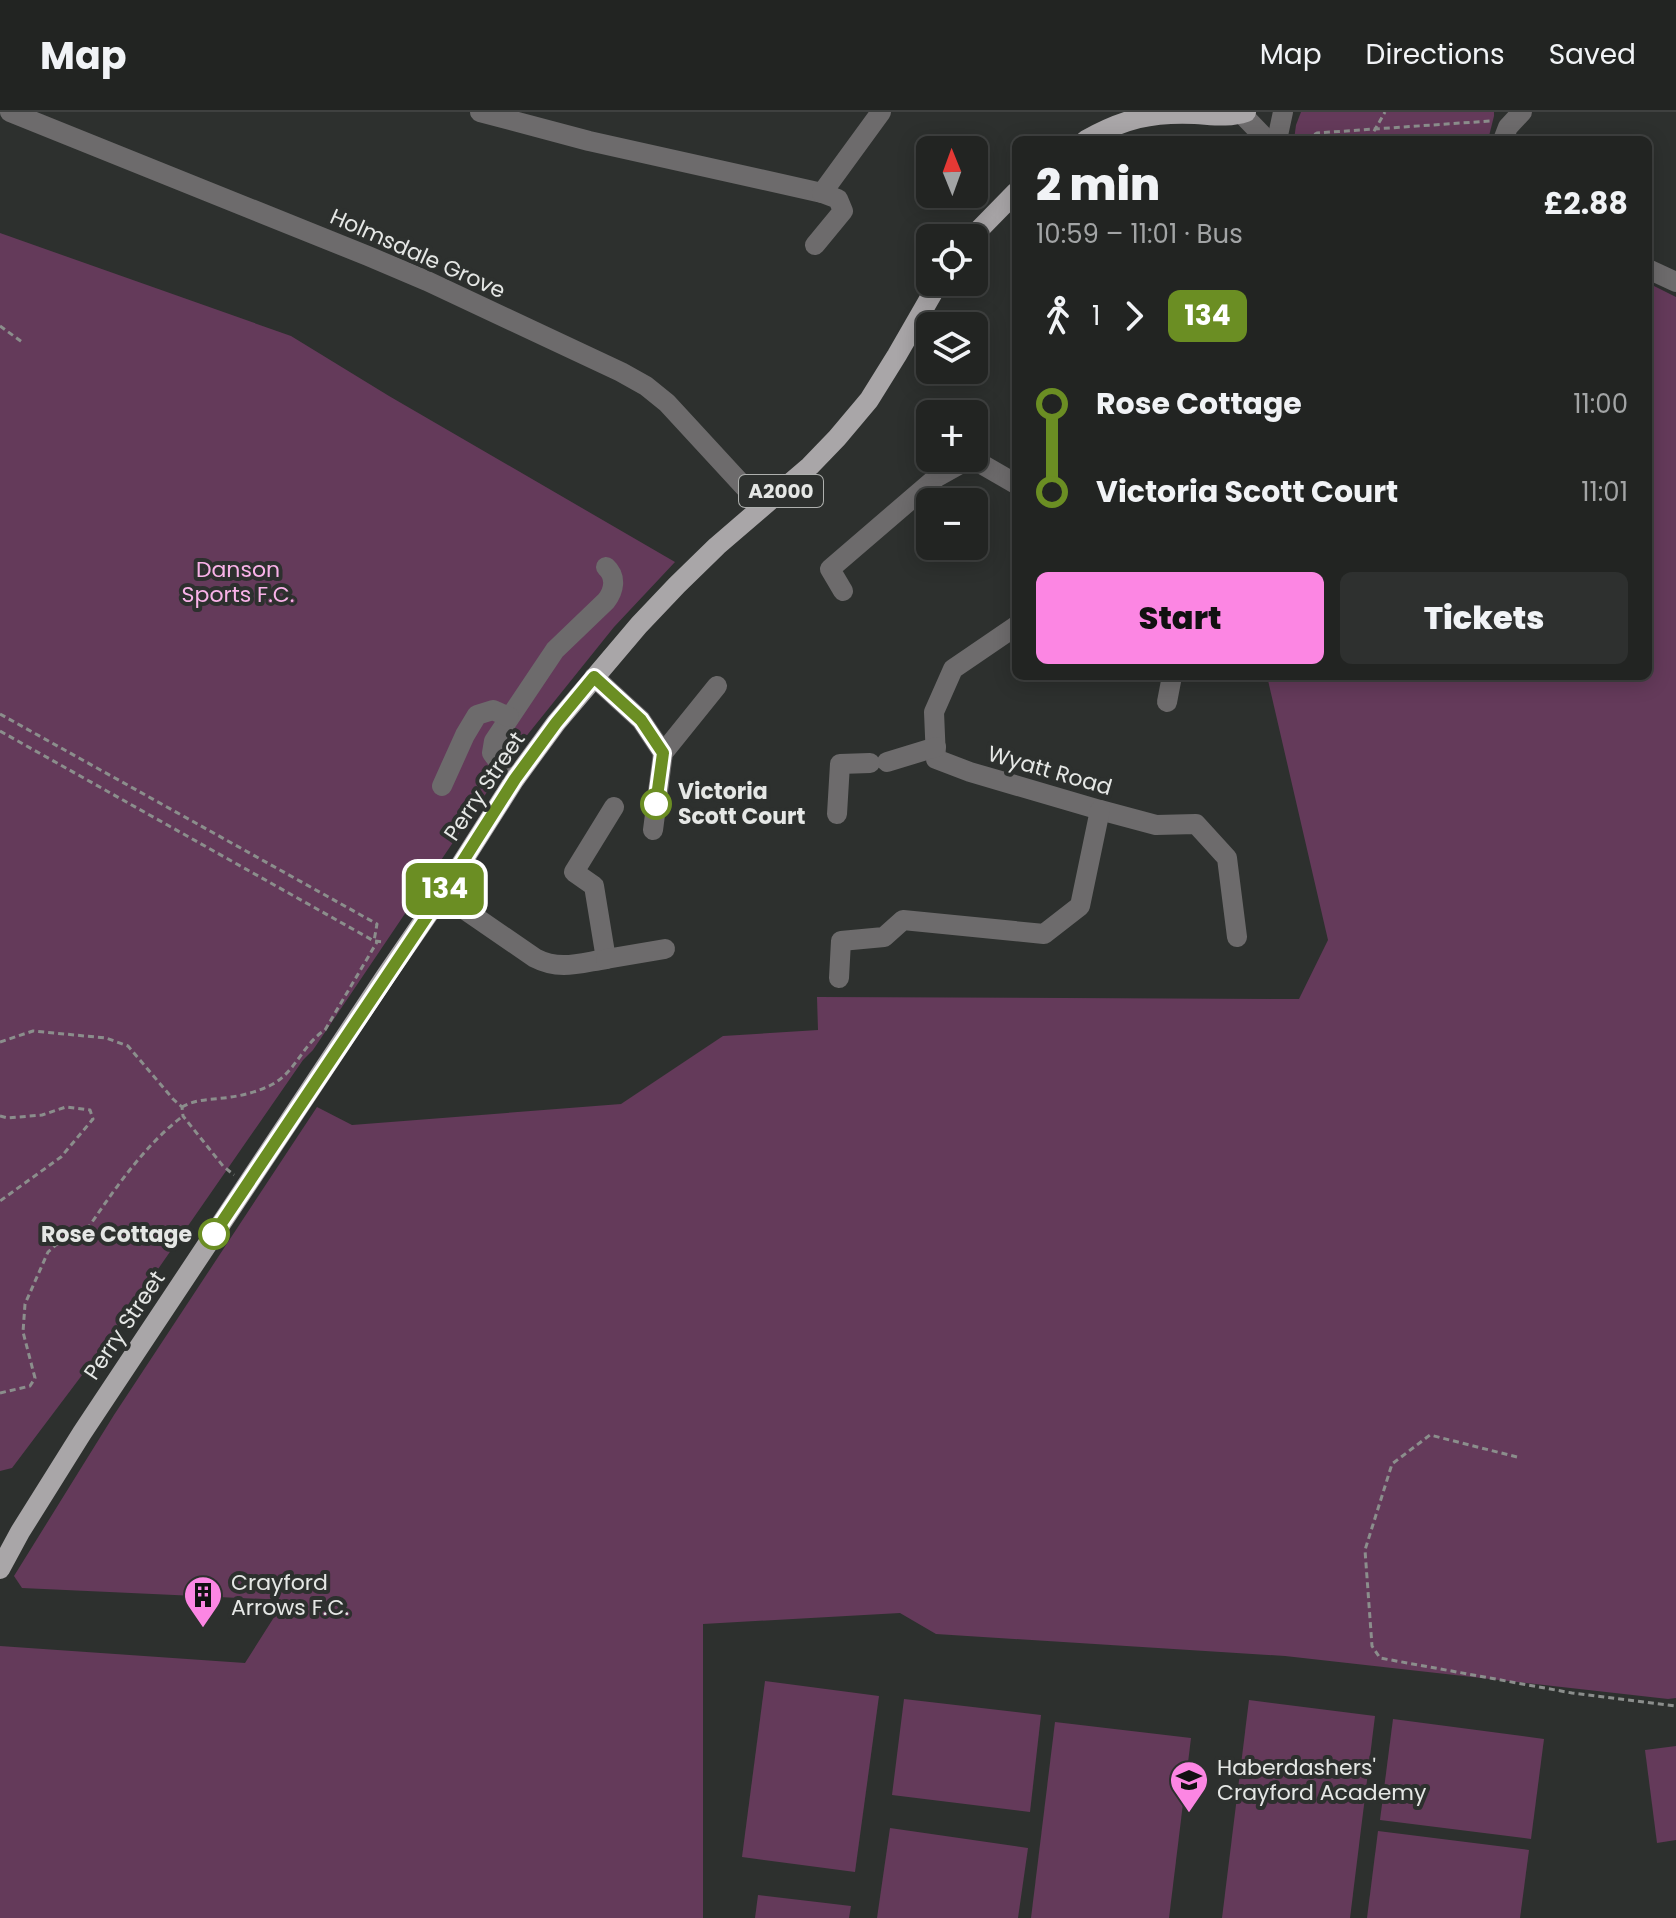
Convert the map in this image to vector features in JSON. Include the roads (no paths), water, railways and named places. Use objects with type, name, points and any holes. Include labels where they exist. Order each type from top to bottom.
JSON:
[{"type":"main road","points":[[1092,136],[1118,119],[1195,113],[1219,117],[1244,113]]},
{"type":"main road","points":[[985,224],[1012,196]]},
{"type":"main road","name":"Perry Street","points":[[0,1569],[66,1457],[442,894],[515,779],[594,677],[677,585],[837,438],[869,400],[931,296]]},
{"type":"street","name":"Holmsdale Grove","points":[[10,112],[427,281],[621,372],[667,403],[762,506]]},
{"type":"street","points":[[480,112],[589,141],[838,199],[843,211],[815,245]]},
{"type":"street","points":[[822,193],[881,112]]},
{"type":"street","points":[[1278,136],[1283,112]]},
{"type":"street","points":[[1244,113],[1264,136]]},
{"type":"street","points":[[1505,136],[1518,116]]},
{"type":"street","points":[[1652,271],[1676,282]]},
{"type":"street","points":[[843,591],[830,569],[937,477],[971,458],[1012,482]]},
{"type":"street","points":[[515,779],[495,759],[492,753],[494,741],[555,650],[612,594],[614,582],[611,571],[606,567]]},
{"type":"street","points":[[837,814],[840,764],[879,763],[936,747],[934,712],[953,669],[1012,629]]},
{"type":"street","points":[[594,677],[641,720],[663,753]]},
{"type":"street","points":[[1167,702],[1171,680]]},
{"type":"street","points":[[653,830],[663,753],[717,686]]},
{"type":"street","points":[[442,786],[477,715],[493,710],[509,717]]},
{"type":"street","name":"Wyatt Road","points":[[936,747],[936,759],[970,772],[1156,825],[1196,824],[1227,858],[1237,937]]},
{"type":"street","points":[[606,959],[594,886],[574,872],[614,807]]},
{"type":"street","points":[[839,978],[841,941],[884,937],[903,920],[1044,934],[1080,906],[1100,810]]},
{"type":"street","points":[[442,894],[548,965],[564,966],[665,949]]},
{"type":"place","name":"Victoria Scott Court","points":[[656,804]]},
{"type":"place","name":"Rose Cottage","points":[[214,1234]]},
{"type":"place","name":"Crayford Arrows F.C.","points":[[203,1629]]},
{"type":"place","name":"Haberdashers' Crayford Academy","points":[[1189,1814]]},
{"type":"park label","name":"Danson Sports F.C.","points":[[238,582]]}]
